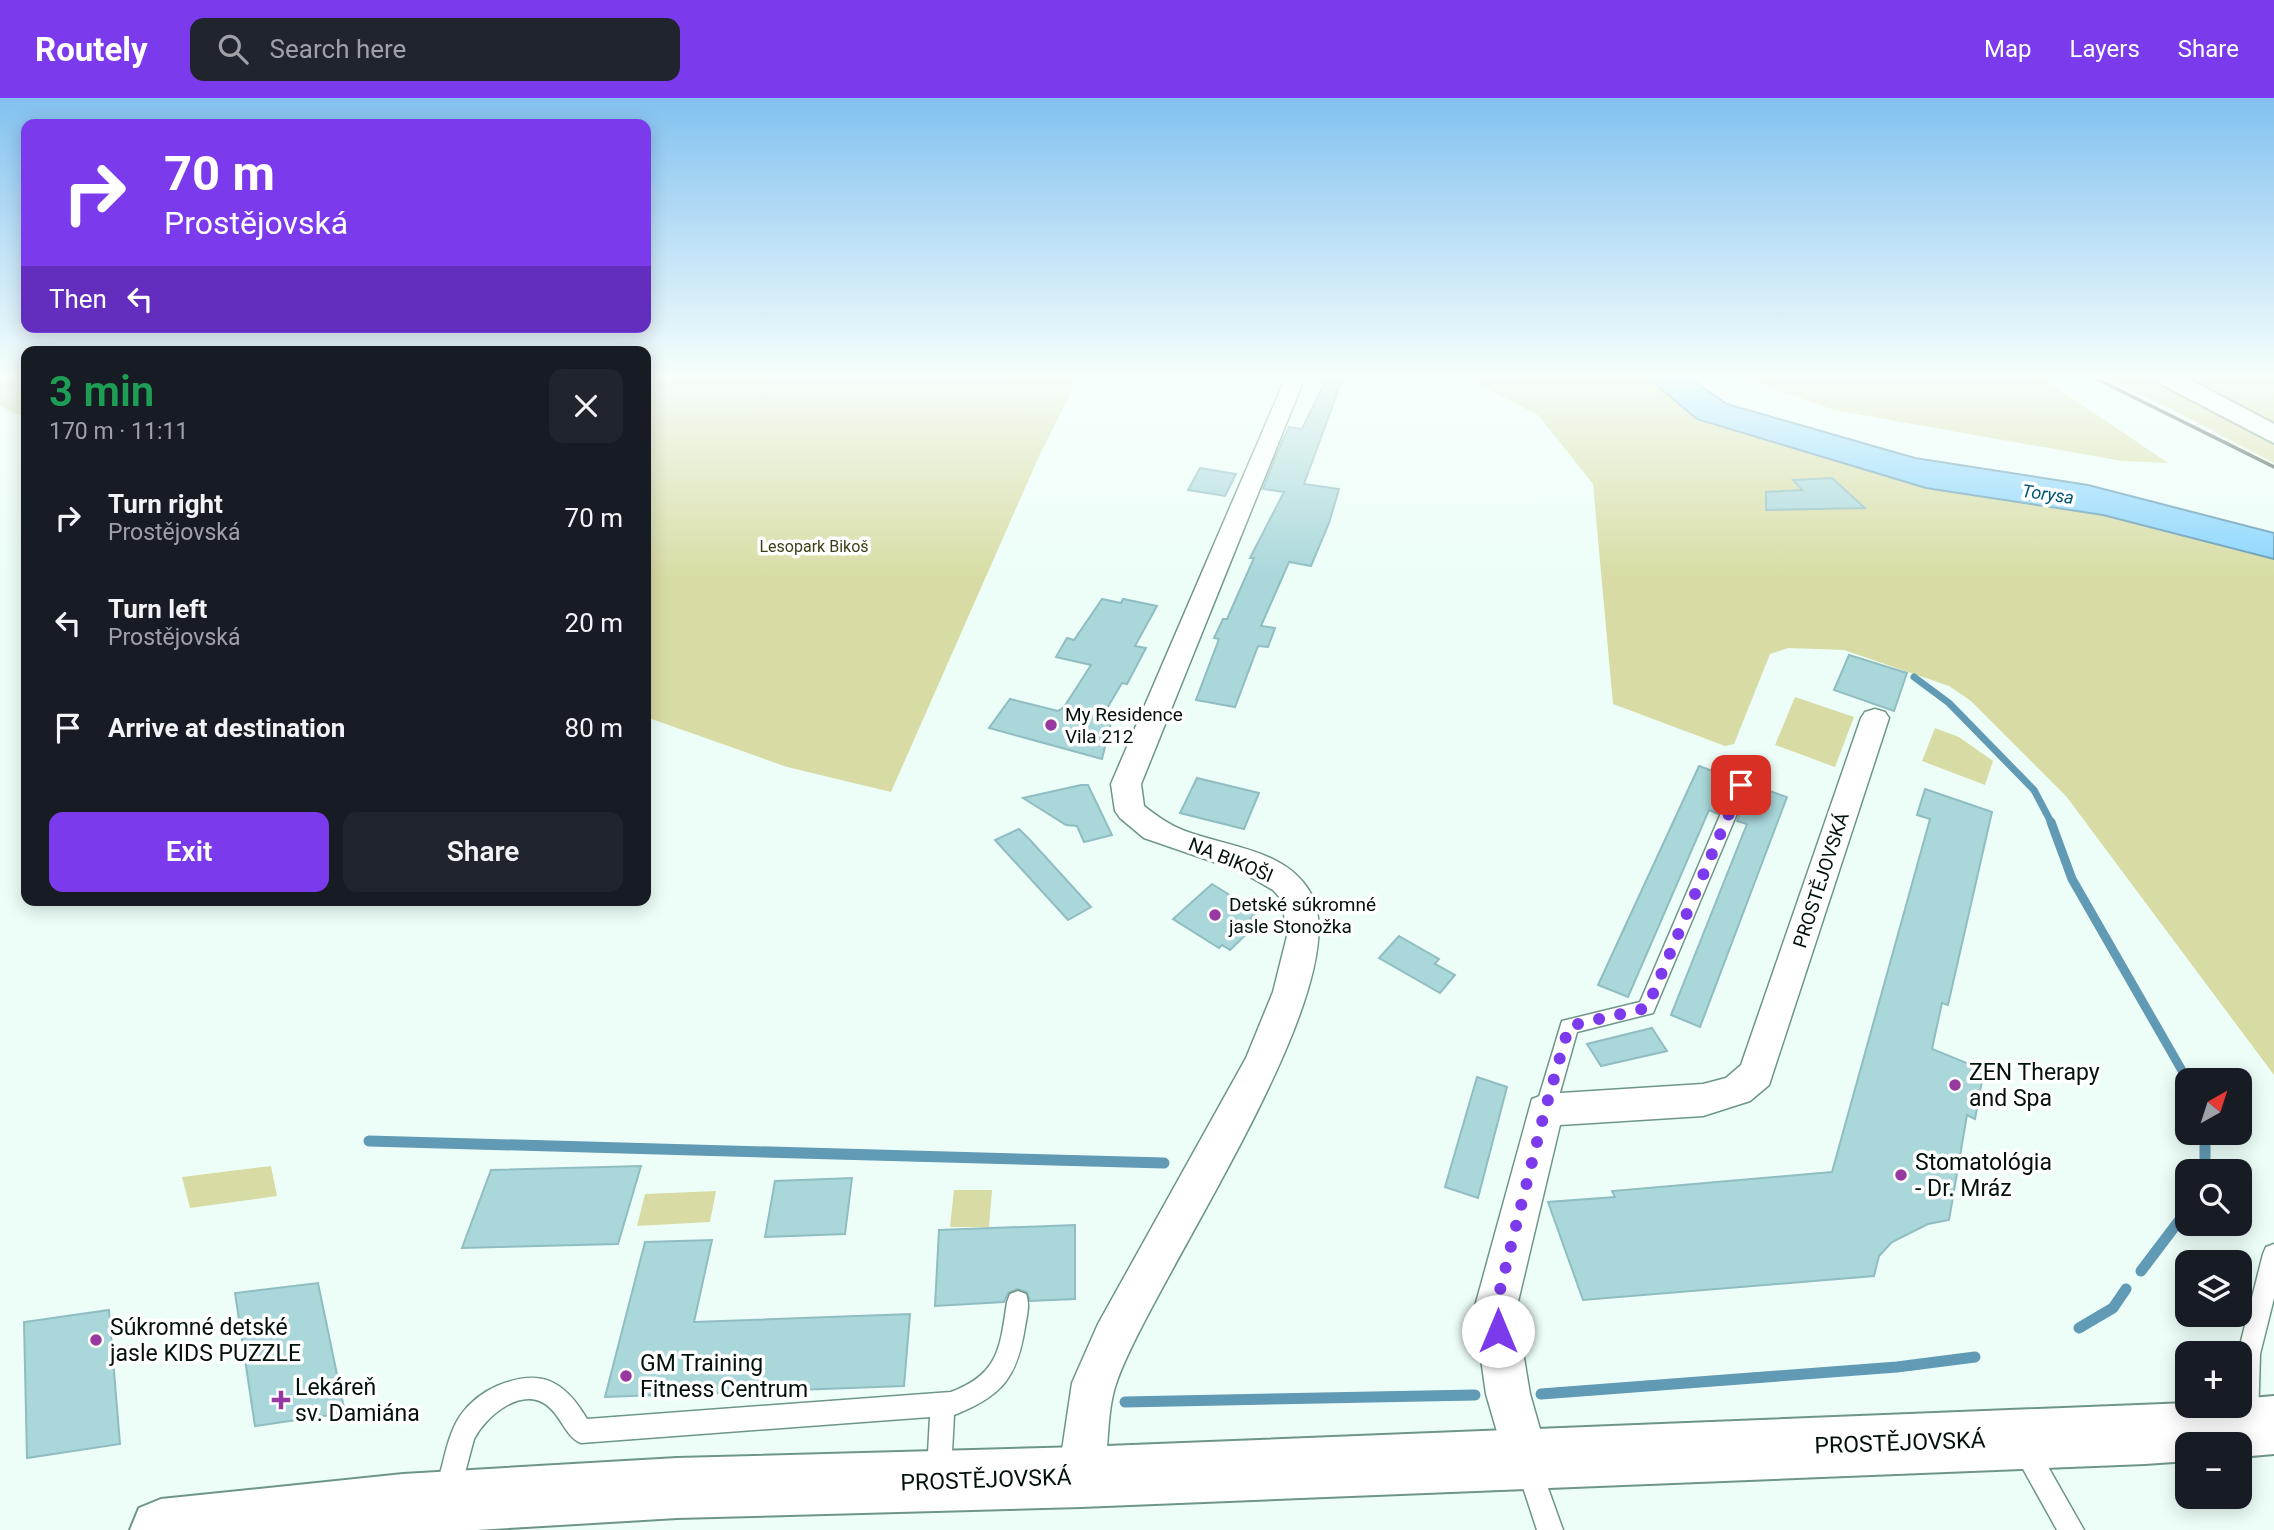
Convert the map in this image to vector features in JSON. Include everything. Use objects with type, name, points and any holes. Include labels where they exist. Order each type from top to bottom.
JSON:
[{"type":"street","name":"NA BIKOŠI","points":[[1081,1477],[1094,1383],[1139,1286],[1214,1158],[1244,1099],[1282,1013],[1296,971],[1305,930],[1298,899],[1285,884],[1267,870],[1156,830],[1130,811],[1126,784],[1268,444]]},
{"type":"street","name":"PROSTĚJOVSKÁ","points":[[1545,1110],[1703,1100],[1737,1090],[1756,1073],[1875,718]]},
{"type":"street","points":[[1525,1457],[1508,1394],[1495,1310],[1545,1110]]},
{"type":"street","name":"PROSTĚJOVSKÁ","points":[[161,1530],[446,1502],[677,1488],[1081,1477],[1525,1457],[2019,1440],[2260,1426]]},
{"type":"lane","points":[[1545,1110],[1569,1026],[1647,1008],[1741,785]]},
{"type":"lane","points":[[2260,1426],[2249,1354],[2274,1254]]},
{"type":"lane","points":[[446,1502],[464,1432],[475,1416],[500,1396],[530,1388],[549,1392],[566,1406],[581,1431],[943,1404],[978,1395],[997,1380],[1012,1344],[1018,1302]]},
{"type":"lane","points":[[939,1481],[943,1404]]},
{"type":"lane","points":[[2019,1440],[2071,1530]]},
{"type":"lane","points":[[1525,1457],[1550,1530]]},
{"type":"green space","name":"Lesopark Bikoš","points":[[651,444],[1045,444],[891,792],[787,767],[651,719]]},
{"type":"green space","points":[[1561,444],[1779,444],[1926,488],[2103,515],[2274,559],[2274,1075],[2066,796],[1971,701],[1949,686],[1844,650],[1788,648],[1770,654],[1734,744],[1725,746],[1613,704],[1593,484]]},
{"type":"green space","points":[[2025,444],[2140,444],[2168,463],[2122,461]]},
{"type":"green space","points":[[2237,444],[2274,444],[2274,463]]},
{"type":"green space","points":[[1795,697],[1854,717],[1835,767],[1775,745]]},
{"type":"green space","points":[[1935,728],[1959,737],[1993,761],[1985,785],[1922,761]]},
{"type":"green space","points":[[271,1166],[277,1196],[190,1208],[182,1177]]},
{"type":"green space","points":[[954,1190],[992,1190],[989,1227],[950,1227]]},
{"type":"green space","points":[[716,1191],[710,1222],[637,1226],[645,1194]]},
{"type":"water","name":"Torysa","points":[[1779,444],[1866,444],[1915,458],[2088,485],[2274,533],[2274,559],[2103,515],[1926,488]]},
{"type":"building","points":[[1281,444],[1319,444],[1304,484],[1339,489],[1329,523],[1311,566],[1289,562],[1261,626],[1275,628],[1268,647],[1258,646],[1235,707],[1196,700],[1219,639],[1214,638],[1223,619],[1227,619],[1254,558],[1250,558],[1284,492],[1263,489]]},
{"type":"building","points":[[1200,468],[1236,474],[1225,496],[1188,490]]},
{"type":"building","points":[[1832,478],[1865,508],[1766,510],[1766,492],[1802,490],[1793,480]]},
{"type":"building","points":[[1102,599],[1121,603],[1123,599],[1157,606],[1135,646],[1146,648],[1127,684],[1122,683],[1100,720],[1111,722],[1102,759],[989,728],[1010,699],[1058,711],[1064,707],[1091,665],[1056,657],[1067,638],[1074,640]]},
{"type":"building","points":[[1849,655],[1907,673],[1894,711],[1834,690]]},
{"type":"building","points":[[1699,766],[1737,780],[1731,784],[1718,814],[1709,810],[1628,997],[1598,985]]},
{"type":"building","points":[[1197,778],[1259,793],[1244,829],[1180,813]]},
{"type":"building","points":[[1088,785],[1112,835],[1084,842],[1077,826],[1066,825],[1023,798]]},
{"type":"building","points":[[1751,785],[1787,797],[1700,1027],[1671,1015],[1747,824],[1737,821]]},
{"type":"building","points":[[1925,789],[1992,812],[1948,1005],[1942,1003],[1932,1049],[1984,1070],[1975,1119],[1967,1115],[1949,1220],[1928,1224],[1892,1242],[1879,1256],[1874,1276],[1583,1300],[1548,1202],[1615,1197],[1612,1191],[1832,1172],[1930,819],[1917,815]]},
{"type":"building","points":[[1019,829],[1091,907],[1068,920],[995,840]]},
{"type":"building","name":"Detské súkromné jasle Stonožka","points":[[1212,884],[1257,912],[1250,919],[1258,923],[1230,950],[1222,945],[1219,948],[1173,919]]},
{"type":"building","points":[[1399,936],[1439,959],[1435,964],[1455,975],[1440,993],[1379,958]]},
{"type":"building","points":[[1652,1028],[1667,1051],[1601,1066],[1587,1044]]},
{"type":"building","points":[[1477,1077],[1507,1087],[1478,1198],[1445,1187]]},
{"type":"building","points":[[641,1166],[618,1244],[462,1248],[491,1170]]},
{"type":"building","points":[[852,1178],[845,1234],[765,1237],[775,1181]]},
{"type":"building","points":[[1075,1225],[1075,1299],[1030,1301],[1027,1292],[1017,1289],[1008,1293],[1004,1302],[935,1306],[939,1230]]},
{"type":"building","points":[[712,1240],[694,1322],[910,1314],[904,1386],[605,1397],[645,1242]]},
{"type":"building","points":[[318,1283],[345,1413],[255,1426],[235,1293]]},
{"type":"building","points":[[109,1310],[120,1444],[27,1458],[24,1322]]},
{"type":"waterway","points":[[1914,677],[1949,703],[2034,790],[2051,822]]},
{"type":"waterway","points":[[2051,822],[2072,879],[2181,1068]]},
{"type":"waterway","points":[[369,1141],[1164,1163]]},
{"type":"waterway","points":[[2205,1145],[2205,1159]]},
{"type":"waterway","points":[[2141,1271],[2175,1226]]},
{"type":"waterway","points":[[2079,1328],[2113,1308],[2126,1289]]},
{"type":"waterway","points":[[1541,1394],[1897,1367],[1975,1357]]},
{"type":"waterway","points":[[1125,1402],[1475,1395]]},
{"type":"railway","points":[[2227,444],[2274,467]]},
{"type":"place","name":"My Residence Vila 212","points":[[1051,725]]},
{"type":"place","name":"Detské súkromné jasle Stonožka","points":[[1215,915]]},
{"type":"place","name":"ZEN Therapy and Spa","points":[[1955,1085]]},
{"type":"place","name":"Stomatológia - Dr. Mráz","points":[[1901,1175]]},
{"type":"place","name":"Súkromné detské jasle KIDS PUZZLE","points":[[96,1340]]},
{"type":"place","name":"GM Training Fitness Centrum","points":[[626,1376]]},
{"type":"place","name":"Lekáreň sv. Damiána","points":[[281,1400]]},
{"type":"route","points":[[1498,1331],[1495,1310],[1569,1026],[1647,1008],[1741,785]]}]
